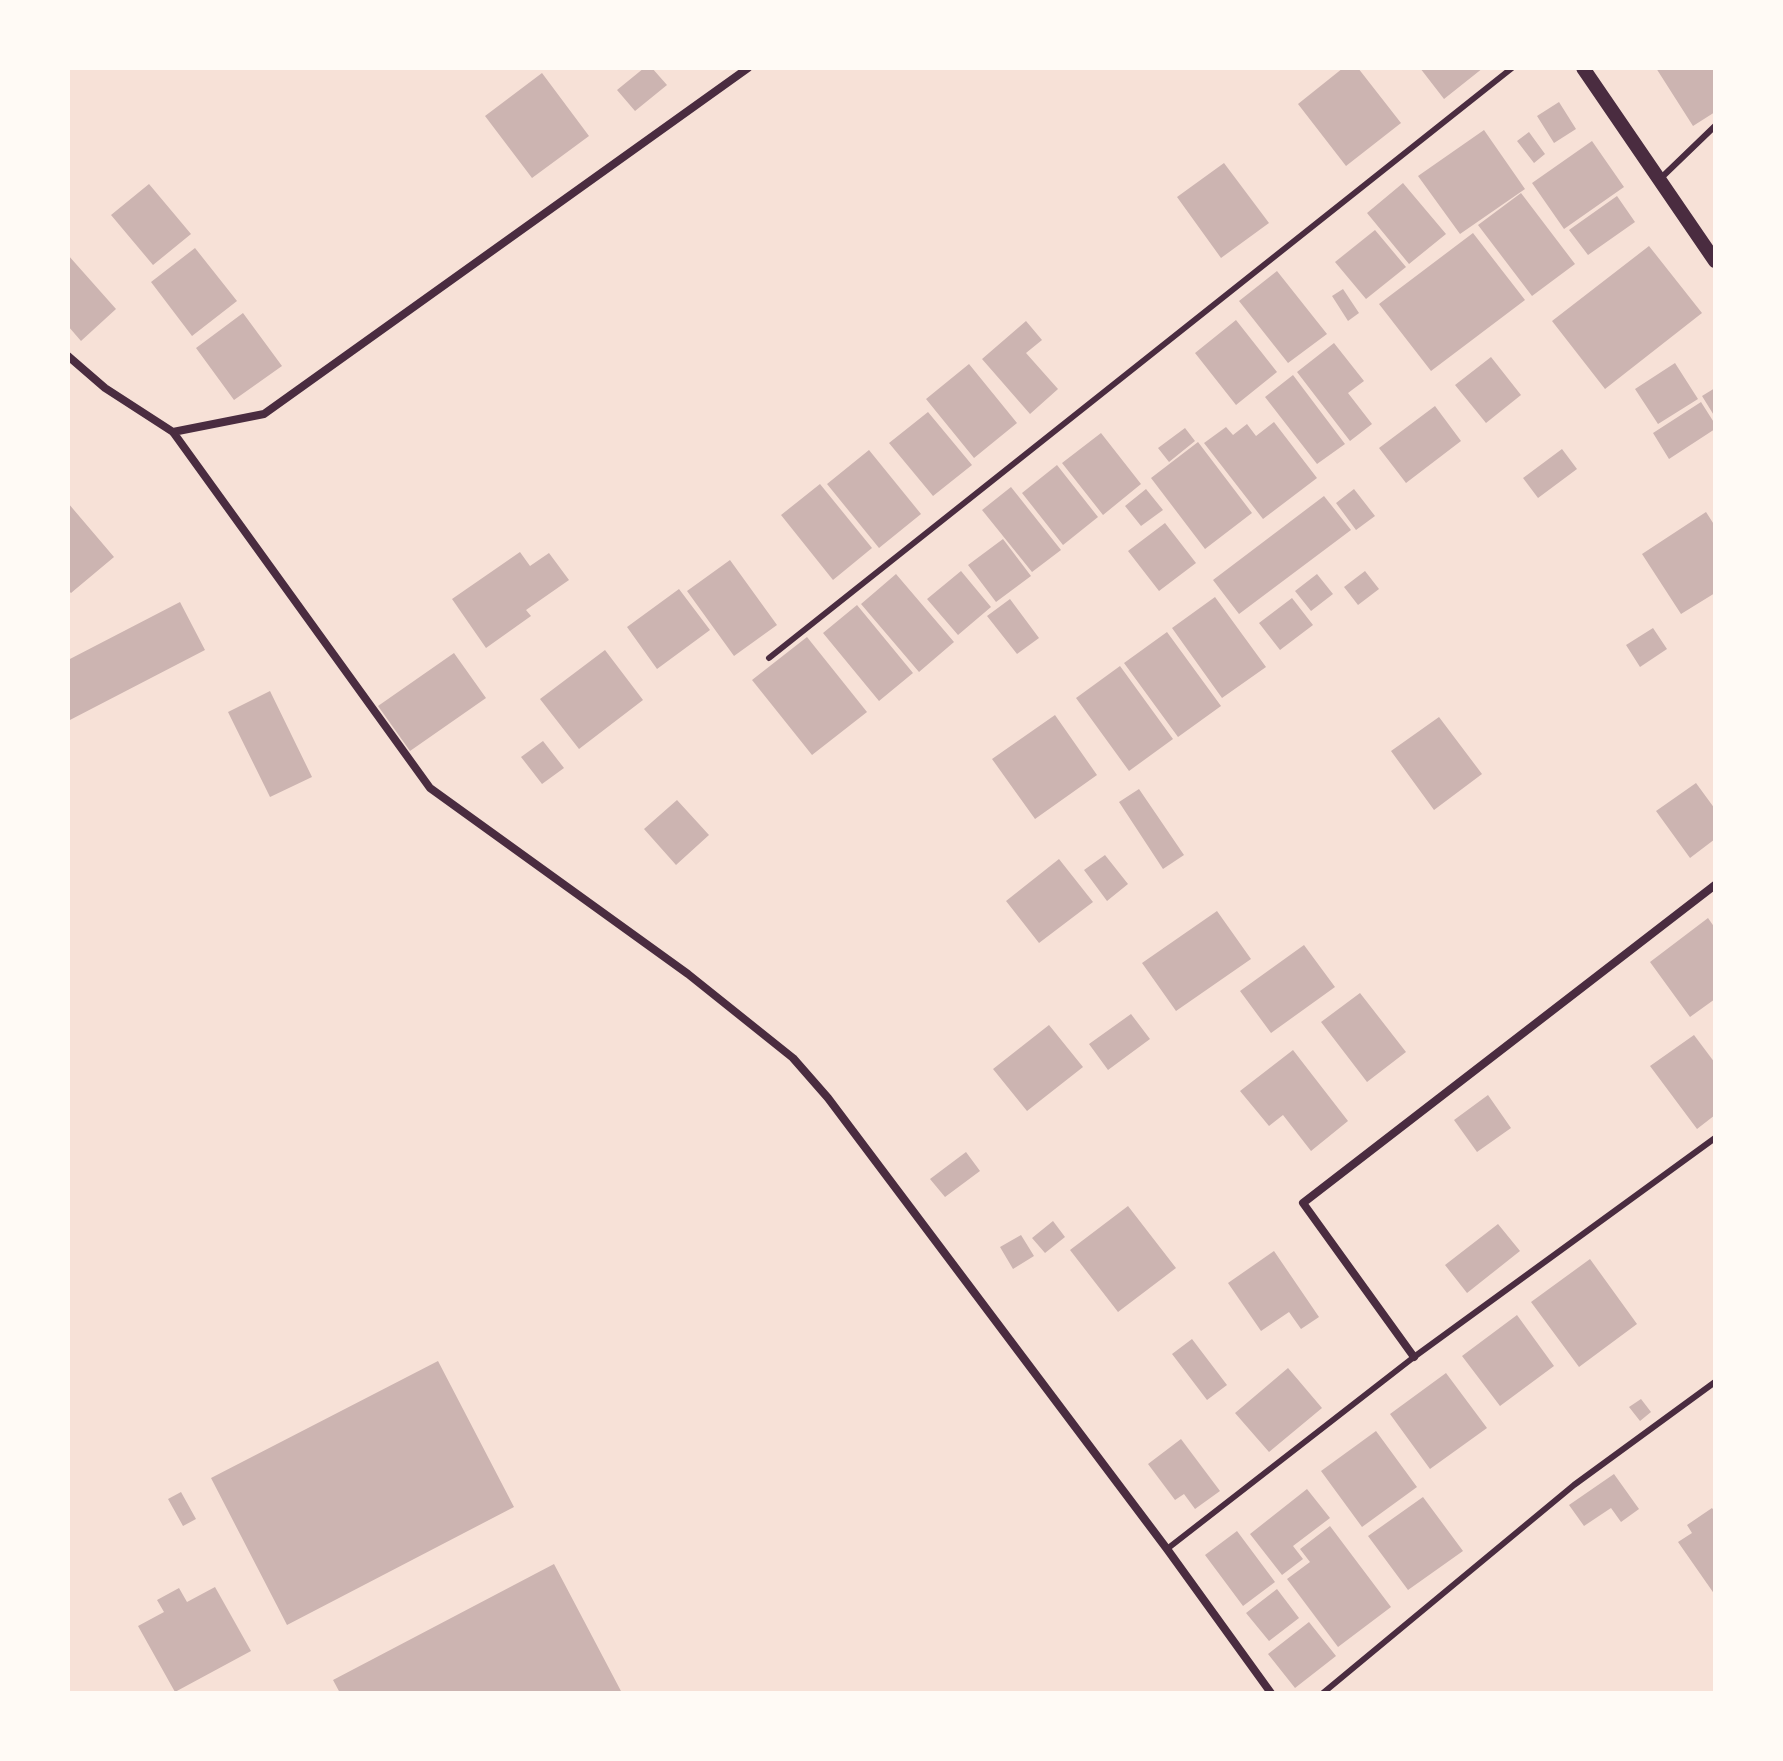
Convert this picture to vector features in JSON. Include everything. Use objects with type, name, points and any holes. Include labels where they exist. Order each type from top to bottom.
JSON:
[{"type":"street","points":[[173,432],[264,414],[748,68]]},
{"type":"street","points":[[1583,68],[1715,261]]},
{"type":"street","points":[[68,356],[105,388],[173,432],[430,788],[688,974],[793,1058],[828,1098],[1167,1549],[1271,1693]]},
{"type":"street","points":[[1414,1357],[1303,1203],[1715,885]]},
{"type":"lane","points":[[769,658],[1512,68]]},
{"type":"lane","points":[[1660,179],[1715,126]]},
{"type":"lane","points":[[1167,1549],[1414,1357],[1715,1138]]},
{"type":"lane","points":[[1323,1693],[1574,1485],[1715,1382]]},
{"type":"building","points":[[644,68],[652,68],[667,85],[635,111],[617,90]]},
{"type":"building","points":[[1343,68],[1358,68],[1401,123],[1346,166],[1298,104]]},
{"type":"building","points":[[1420,68],[1483,68],[1444,99]]},
{"type":"building","points":[[1656,68],[1715,68],[1715,112],[1693,126]]},
{"type":"building","points":[[542,73],[589,136],[532,178],[485,116]]},
{"type":"building","points":[[1559,102],[1576,129],[1554,143],[1537,116]]},
{"type":"building","points":[[1484,130],[1525,189],[1460,234],[1418,176]]},
{"type":"building","points":[[1529,132],[1545,154],[1534,163],[1517,141]]},
{"type":"building","points":[[1592,141],[1624,187],[1564,229],[1532,183]]},
{"type":"building","points":[[1224,163],[1269,223],[1221,258],[1177,197]]},
{"type":"building","points":[[1403,183],[1446,234],[1409,264],[1367,213]]},
{"type":"building","points":[[149,184],[191,234],[153,265],[111,215]]},
{"type":"building","points":[[1521,193],[1575,264],[1532,296],[1478,225]]},
{"type":"building","points":[[1617,196],[1635,222],[1588,255],[1569,230]]},
{"type":"building","points":[[1375,230],[1406,267],[1366,299],[1335,262]]},
{"type":"building","points":[[1473,233],[1525,300],[1431,371],[1379,304]]},
{"type":"building","points":[[1649,246],[1702,313],[1605,389],[1552,321]]},
{"type":"building","points":[[195,248],[237,301],[192,336],[151,282]]},
{"type":"building","points":[[68,255],[116,309],[81,341],[68,326]]},
{"type":"building","points":[[1277,271],[1327,334],[1288,363],[1239,301]]},
{"type":"building","points":[[1343,289],[1359,313],[1348,321],[1332,296]]},
{"type":"building","points":[[243,313],[282,366],[234,400],[196,348]]},
{"type":"building","points":[[1236,320],[1277,372],[1236,405],[1195,353]]},
{"type":"building","points":[[1026,321],[1042,340],[1026,353],[1058,389],[1030,414],[982,359]]},
{"type":"building","points":[[1334,343],[1364,381],[1348,393],[1372,424],[1350,441],[1297,372]]},
{"type":"building","points":[[1491,357],[1521,395],[1486,423],[1455,385]]},
{"type":"building","points":[[1675,363],[1698,399],[1658,424],[1635,389]]},
{"type":"building","points":[[969,364],[1017,423],[974,458],[926,399]]},
{"type":"building","points":[[1293,375],[1345,444],[1317,464],[1265,397]]},
{"type":"building","points":[[1715,388],[1715,417],[1702,396]]},
{"type":"building","points":[[1701,402],[1715,429],[1669,459],[1653,433]]},
{"type":"building","points":[[1435,406],[1461,441],[1406,483],[1379,448]]},
{"type":"building","points":[[928,412],[972,465],[933,496],[889,443]]},
{"type":"building","points":[[1274,422],[1317,478],[1263,519],[1204,443],[1226,427],[1233,435],[1247,424],[1256,436]]},
{"type":"building","points":[[1185,428],[1195,441],[1169,462],[1158,448]]},
{"type":"building","points":[[1101,433],[1141,484],[1103,515],[1062,463]]},
{"type":"building","points":[[1198,442],[1252,513],[1205,549],[1151,478]]},
{"type":"building","points":[[1562,449],[1577,469],[1538,498],[1523,478]]},
{"type":"building","points":[[869,450],[921,514],[879,548],[827,484]]},
{"type":"building","points":[[1057,465],[1098,517],[1063,545],[1022,493]]},
{"type":"building","points":[[820,484],[872,548],[833,580],[781,515]]},
{"type":"building","points":[[1011,487],[1061,550],[1032,572],[982,510]]},
{"type":"building","points":[[1146,489],[1163,510],[1141,526],[1125,506]]},
{"type":"building","points":[[1354,489],[1375,516],[1356,530],[1336,503]]},
{"type":"building","points":[[1324,496],[1351,530],[1239,614],[1213,580]]},
{"type":"building","points":[[68,503],[114,557],[71,593],[68,590]]},
{"type":"building","points":[[1706,512],[1715,526],[1715,593],[1681,614],[1642,554]]},
{"type":"building","points":[[1165,523],[1196,563],[1159,591],[1128,551]]},
{"type":"building","points":[[1003,539],[1031,576],[996,602],[968,565]]},
{"type":"building","points":[[520,552],[530,566],[549,553],[569,580],[526,610],[531,616],[486,648],[452,599]]},
{"type":"building","points":[[730,560],[777,625],[734,656],[687,591]]},
{"type":"building","points":[[961,571],[991,607],[958,635],[927,599]]},
{"type":"building","points":[[1365,571],[1379,589],[1358,605],[1344,587]]},
{"type":"building","points":[[896,574],[954,642],[919,672],[861,604]]},
{"type":"building","points":[[1317,574],[1333,594],[1311,611],[1295,591]]},
{"type":"building","points":[[679,589],[710,630],[657,669],[627,627]]},
{"type":"building","points":[[1215,597],[1266,667],[1222,698],[1172,628]]},
{"type":"building","points":[[1292,598],[1313,625],[1280,650],[1259,623]]},
{"type":"building","points":[[1010,599],[1039,638],[1017,654],[987,616]]},
{"type":"building","points":[[180,602],[205,650],[68,721],[68,660]]},
{"type":"building","points":[[857,605],[913,673],[879,701],[823,633]]},
{"type":"building","points":[[1653,628],[1667,649],[1640,667],[1626,645]]},
{"type":"building","points":[[1167,632],[1221,706],[1178,737],[1124,663]]},
{"type":"building","points":[[807,637],[867,712],[812,755],[752,680]]},
{"type":"building","points":[[605,650],[643,700],[579,749],[540,699]]},
{"type":"building","points":[[454,653],[486,698],[410,751],[378,706]]},
{"type":"building","points":[[1120,666],[1173,739],[1129,771],[1076,698]]},
{"type":"building","points":[[270,691],[312,777],[270,797],[228,712]]},
{"type":"building","points":[[1055,715],[1097,775],[1035,819],[992,759]]},
{"type":"building","points":[[1439,717],[1482,774],[1434,810],[1391,751]]},
{"type":"building","points":[[543,741],[564,768],[542,784],[521,757]]},
{"type":"building","points":[[1696,783],[1715,809],[1715,839],[1690,858],[1656,811]]},
{"type":"building","points":[[1139,789],[1184,855],[1163,869],[1119,802]]},
{"type":"building","points":[[677,800],[709,835],[676,865],[644,829]]},
{"type":"building","points":[[1105,855],[1128,884],[1107,901],[1084,870]]},
{"type":"building","points":[[1059,859],[1093,902],[1039,943],[1006,901]]},
{"type":"building","points":[[1217,911],[1251,959],[1176,1011],[1142,963]]},
{"type":"building","points":[[1708,918],[1715,928],[1715,999],[1690,1017],[1650,962]]},
{"type":"building","points":[[1304,945],[1335,987],[1271,1033],[1240,991]]},
{"type":"building","points":[[1360,993],[1406,1052],[1367,1082],[1321,1022]]},
{"type":"building","points":[[1131,1014],[1150,1039],[1108,1070],[1089,1044]]},
{"type":"building","points":[[1049,1025],[1083,1067],[1027,1111],[993,1069]]},
{"type":"building","points":[[1694,1035],[1715,1063],[1715,1115],[1697,1129],[1650,1066]]},
{"type":"building","points":[[1293,1050],[1348,1121],[1311,1151],[1283,1115],[1269,1126],[1240,1091]]},
{"type":"building","points":[[1488,1095],[1511,1128],[1477,1152],[1454,1120]]},
{"type":"building","points":[[966,1152],[980,1171],[945,1197],[930,1179]]},
{"type":"building","points":[[1128,1206],[1176,1268],[1118,1312],[1070,1250]]},
{"type":"building","points":[[1053,1221],[1065,1237],[1045,1253],[1032,1238]]},
{"type":"building","points":[[1498,1224],[1520,1251],[1467,1293],[1445,1265]]},
{"type":"building","points":[[1021,1235],[1034,1256],[1013,1269],[1000,1247]]},
{"type":"building","points":[[1274,1251],[1319,1317],[1301,1329],[1289,1312],[1261,1331],[1228,1283]]},
{"type":"building","points":[[1590,1259],[1637,1324],[1579,1367],[1531,1302]]},
{"type":"building","points":[[1517,1315],[1554,1366],[1500,1406],[1462,1356]]},
{"type":"building","points":[[1192,1339],[1227,1385],[1207,1400],[1172,1354]]},
{"type":"building","points":[[438,1361],[514,1507],[287,1625],[211,1478]]},
{"type":"building","points":[[1288,1368],[1322,1408],[1269,1452],[1235,1413]]},
{"type":"building","points":[[1446,1373],[1487,1428],[1430,1469],[1390,1414]]},
{"type":"building","points":[[1641,1399],[1651,1412],[1640,1421],[1629,1407]]},
{"type":"building","points":[[1376,1431],[1417,1487],[1362,1527],[1321,1471]]},
{"type":"building","points":[[1181,1439],[1220,1491],[1195,1509],[1184,1494],[1175,1500],[1148,1464]]},
{"type":"building","points":[[1614,1474],[1639,1509],[1621,1522],[1611,1508],[1584,1526],[1569,1505]]},
{"type":"building","points":[[1307,1489],[1330,1518],[1293,1546],[1303,1559],[1282,1575],[1250,1534]]},
{"type":"building","points":[[181,1492],[196,1519],[183,1526],[168,1499]]},
{"type":"building","points":[[1423,1497],[1463,1551],[1408,1590],[1368,1536]]},
{"type":"building","points":[[1712,1508],[1715,1512],[1715,1595],[1678,1542],[1692,1533],[1687,1525]]},
{"type":"building","points":[[1330,1526],[1391,1607],[1338,1647],[1287,1579],[1310,1562],[1300,1549]]},
{"type":"building","points":[[1237,1531],[1275,1582],[1243,1606],[1205,1555]]},
{"type":"building","points":[[554,1564],[622,1693],[340,1693],[333,1680]]},
{"type":"building","points":[[215,1587],[251,1651],[175,1692],[138,1626],[164,1612],[157,1600],[179,1588],[187,1602]]},
{"type":"building","points":[[1277,1589],[1299,1618],[1269,1641],[1246,1613]]},
{"type":"building","points":[[1309,1622],[1336,1656],[1295,1688],[1268,1654]]}]
